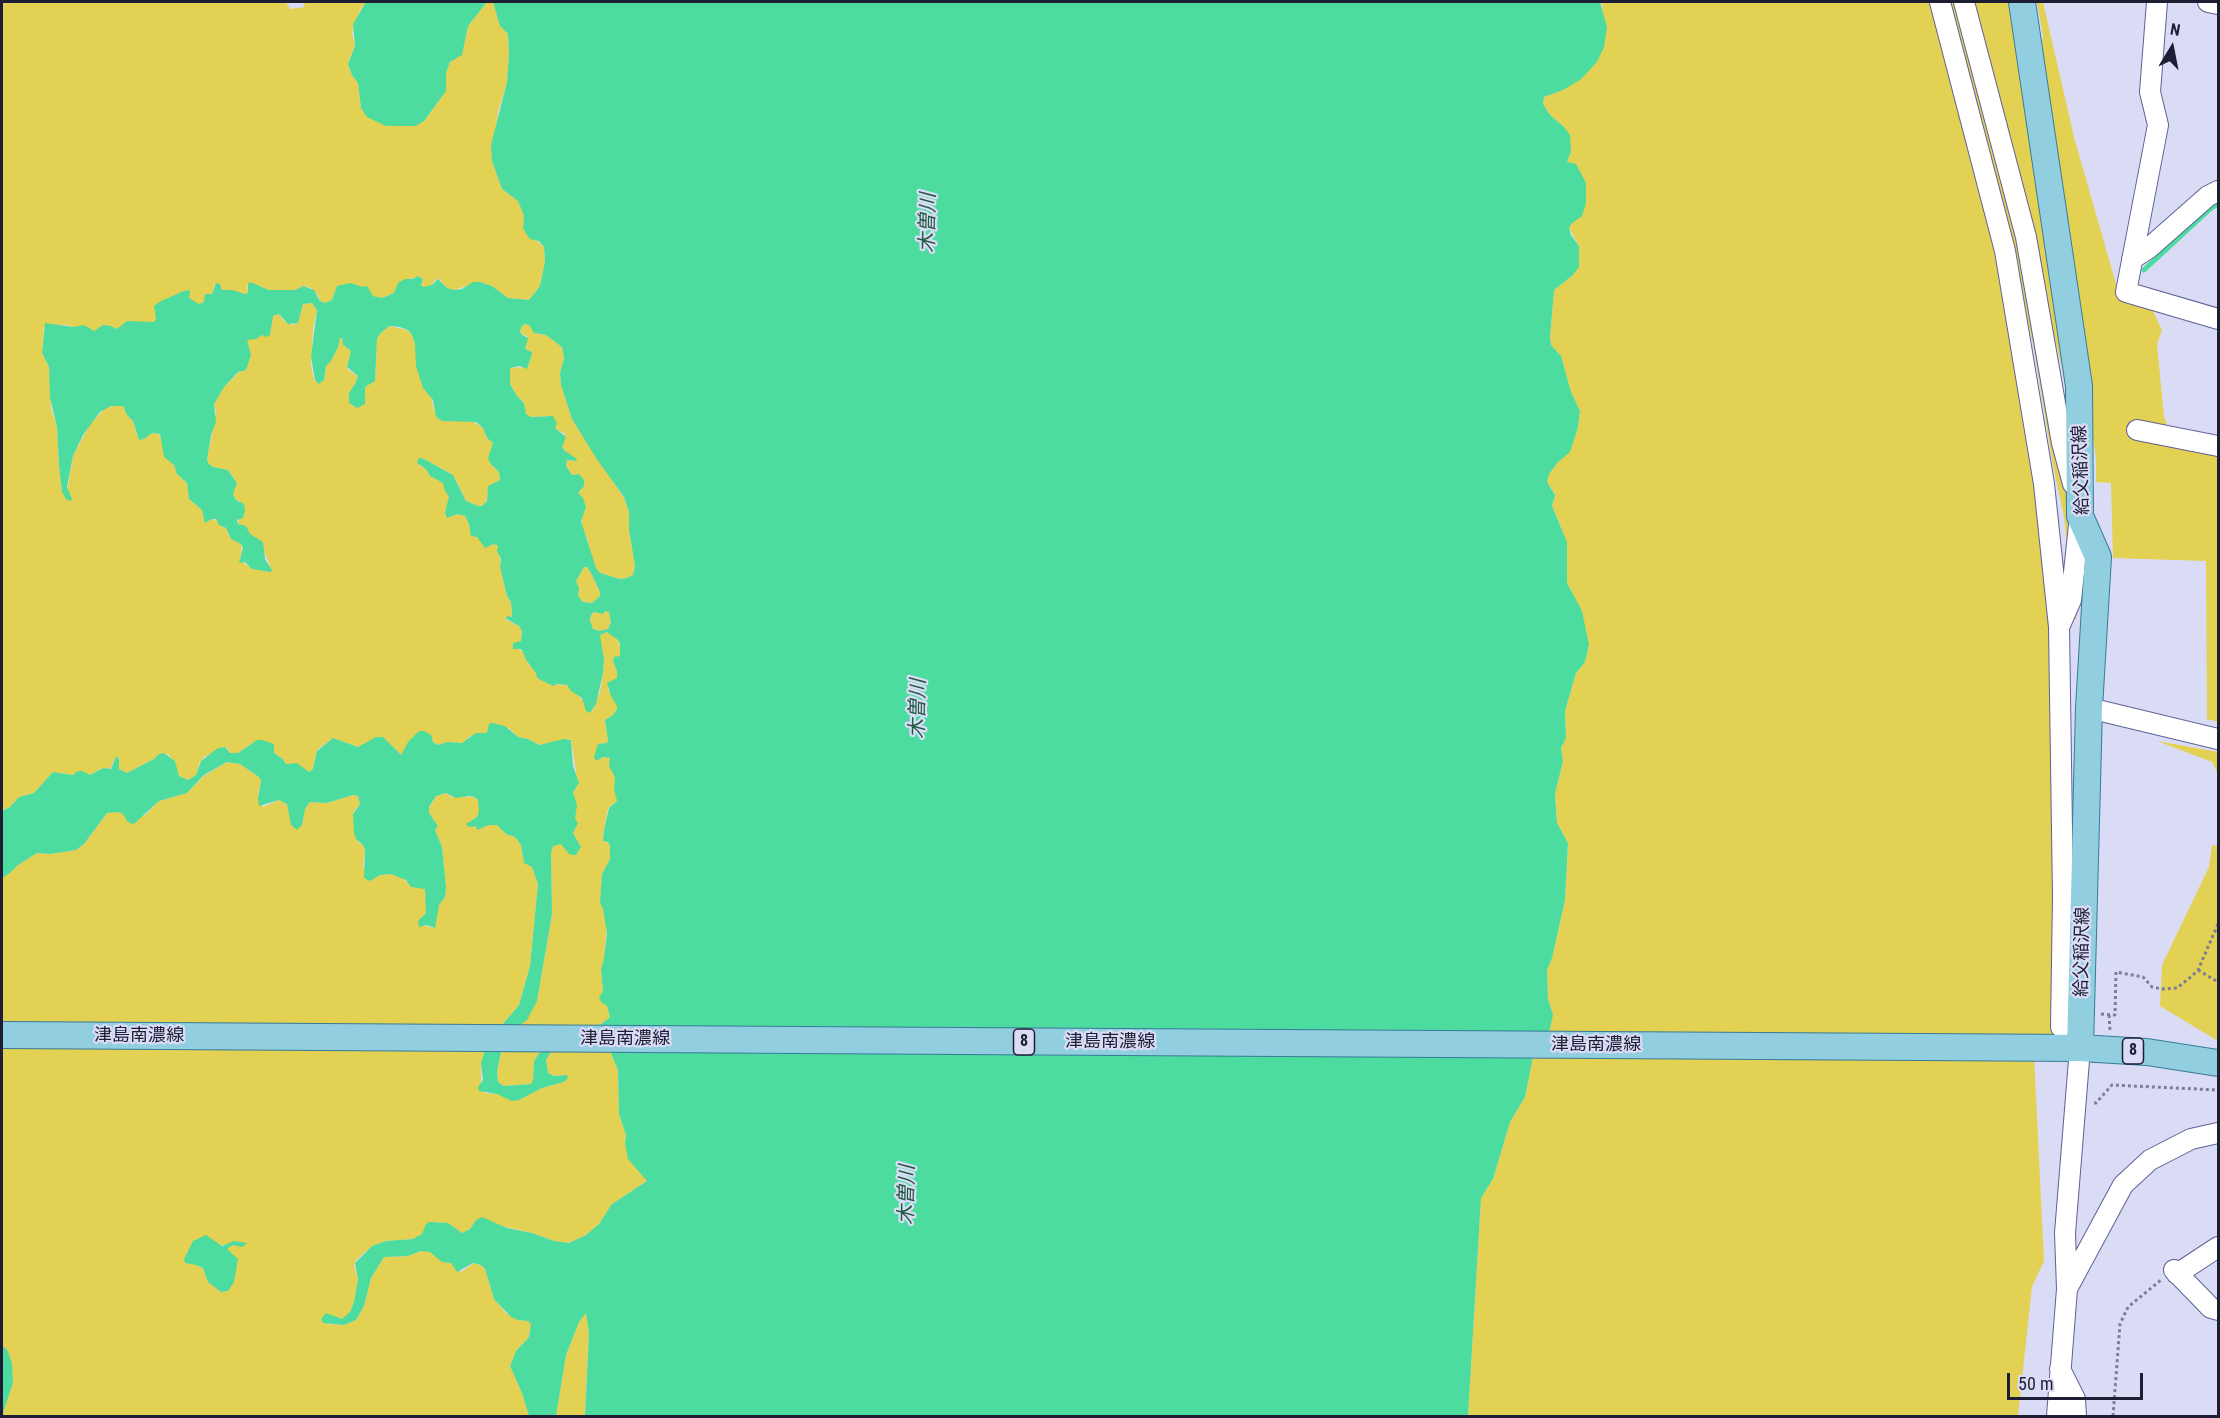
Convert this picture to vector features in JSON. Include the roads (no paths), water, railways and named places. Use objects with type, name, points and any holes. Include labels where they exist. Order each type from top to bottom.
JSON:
[{"type":"main road","name":"給父稲沢線","points":[[2022,2],[2079,386],[2080,516],[2098,557],[2071,1020],[2080,1048]]},
{"type":"main road","name":"津島南濃線","points":[[2,1035],[2080,1048],[2147,1052],[2218,1063]]},
{"type":"street","points":[[1940,2],[2005,251],[2044,484],[2059,627],[2063,897],[2071,1020]]},
{"type":"street","points":[[1964,2],[2026,237],[2062,443],[2080,516],[2071,600],[2059,627]]},
{"type":"street","points":[[2157,2],[2150,92],[2158,125],[2126,292],[2218,319]]},
{"type":"street","points":[[2208,2],[2218,4]]},
{"type":"street","points":[[2132,259],[2149,248],[2208,196],[2218,191]]},
{"type":"street","points":[[2137,430],[2218,446]]},
{"type":"street","points":[[2089,708],[2218,739]]},
{"type":"street","points":[[2057,1416],[2067,1289],[2065,1233],[2080,1048]]},
{"type":"street","points":[[2067,1289],[2123,1185],[2150,1160],[2191,1139],[2218,1133]]},
{"type":"street","points":[[2218,1247],[2176,1272],[2211,1308],[2218,1310]]},
{"type":"street","points":[[2060,1369],[2075,1399],[2076,1416]]},
{"type":"water","points":[[366,2],[487,2],[468,26],[462,55],[450,62],[446,73],[446,91],[424,121],[416,126],[386,126],[367,117],[361,108],[358,83],[348,64],[355,46],[353,24]]},
{"type":"water","name":"木曽川","points":[[493,2],[1600,2],[1607,27],[1604,47],[1597,62],[1580,80],[1544,97],[1543,104],[1550,115],[1570,135],[1571,152],[1567,162],[1576,164],[1586,183],[1586,203],[1582,216],[1569,228],[1579,246],[1579,267],[1573,275],[1554,290],[1550,338],[1551,345],[1561,356],[1571,392],[1580,411],[1578,427],[1570,452],[1558,462],[1549,474],[1547,482],[1555,495],[1552,506],[1567,542],[1567,583],[1582,611],[1589,645],[1585,662],[1576,673],[1565,711],[1566,738],[1561,748],[1563,761],[1555,794],[1557,823],[1568,843],[1565,900],[1552,958],[1547,970],[1548,999],[1553,1015],[1549,1033],[1533,1057],[1525,1097],[1510,1122],[1493,1179],[1481,1198],[1468,1416],[585,1416],[589,1333],[586,1313],[579,1322],[566,1355],[556,1416],[529,1416],[510,1366],[516,1351],[529,1337],[531,1324],[528,1321],[511,1317],[494,1299],[485,1269],[481,1265],[473,1263],[457,1272],[451,1263],[442,1262],[430,1252],[421,1251],[408,1256],[384,1257],[371,1278],[364,1306],[356,1320],[344,1325],[323,1323],[321,1319],[326,1313],[342,1319],[350,1312],[358,1279],[355,1263],[372,1246],[386,1241],[413,1239],[422,1234],[429,1222],[448,1223],[462,1233],[470,1229],[476,1220],[482,1217],[507,1228],[569,1243],[586,1235],[599,1224],[612,1204],[647,1181],[628,1159],[626,1135],[619,1114],[618,1070],[610,1051],[552,1050],[546,1060],[548,1073],[554,1076],[567,1075],[568,1078],[564,1082],[542,1088],[519,1100],[512,1101],[497,1094],[479,1091],[478,1087],[483,1080],[481,1063],[487,1043],[519,1005],[530,966],[538,884],[532,867],[524,863],[521,845],[515,837],[506,834],[497,825],[489,825],[477,830],[476,826],[469,827],[466,824],[477,817],[479,811],[478,800],[475,797],[456,798],[446,793],[436,796],[429,807],[429,813],[438,826],[435,830],[442,847],[445,897],[439,905],[435,928],[426,925],[419,927],[418,921],[426,913],[425,889],[411,887],[406,880],[391,874],[380,875],[370,881],[364,878],[365,850],[354,833],[353,814],[360,804],[358,796],[353,795],[327,803],[310,802],[305,809],[302,825],[297,830],[291,825],[287,804],[279,800],[259,806],[261,781],[259,777],[240,764],[227,762],[204,775],[187,793],[159,801],[135,823],[127,821],[123,814],[118,812],[107,813],[84,844],[76,850],[50,854],[37,853],[2,878],[2,811],[10,807],[19,797],[34,793],[53,772],[73,775],[82,771],[90,775],[103,768],[111,769],[116,756],[119,759],[119,769],[127,773],[164,753],[175,761],[179,776],[188,780],[196,775],[201,761],[218,748],[225,747],[230,753],[238,753],[257,740],[274,744],[274,753],[286,764],[297,763],[309,772],[313,769],[317,751],[333,738],[358,747],[376,737],[383,737],[401,755],[408,742],[419,731],[431,735],[433,742],[437,745],[448,742],[462,743],[476,733],[487,733],[489,724],[492,723],[505,726],[518,737],[539,745],[564,739],[571,740],[573,766],[579,783],[573,792],[577,805],[575,819],[578,823],[573,833],[581,847],[576,855],[573,855],[569,854],[561,844],[553,846],[551,853],[552,914],[537,1001],[527,1020],[514,1029],[502,1048],[497,1071],[498,1082],[504,1086],[531,1084],[534,1061],[542,1049],[594,1030],[610,1017],[607,1006],[601,1002],[599,997],[603,992],[601,969],[607,933],[600,903],[602,874],[610,859],[610,846],[608,842],[603,841],[604,830],[609,808],[617,801],[614,789],[615,777],[609,766],[610,758],[603,757],[596,761],[594,757],[598,744],[608,741],[605,720],[617,709],[607,683],[617,678],[613,661],[614,657],[620,656],[620,644],[607,632],[600,635],[604,660],[603,673],[596,704],[590,713],[586,711],[582,698],[571,691],[567,685],[553,686],[537,678],[521,649],[513,649],[513,643],[521,641],[522,631],[519,626],[505,618],[512,617],[511,602],[507,596],[500,567],[498,546],[494,544],[485,548],[477,537],[471,536],[465,516],[458,514],[447,518],[445,513],[449,496],[443,483],[430,476],[426,469],[417,463],[419,458],[422,458],[453,475],[466,501],[482,506],[487,501],[488,486],[500,480],[499,472],[488,458],[493,443],[476,422],[442,421],[436,417],[433,400],[423,388],[416,366],[415,344],[408,330],[389,326],[380,334],[377,339],[375,381],[365,387],[365,404],[357,408],[349,403],[349,393],[358,376],[347,367],[351,351],[343,345],[342,338],[340,338],[331,361],[326,366],[324,380],[319,384],[315,380],[311,357],[317,310],[312,303],[303,304],[298,323],[288,324],[279,314],[275,315],[270,335],[247,340],[251,355],[246,370],[238,372],[224,387],[214,404],[216,422],[211,435],[207,460],[213,467],[228,470],[237,483],[233,494],[236,500],[244,504],[245,510],[243,518],[237,520],[238,524],[246,526],[250,534],[263,542],[265,559],[271,572],[252,569],[245,562],[239,563],[243,548],[241,544],[231,539],[226,528],[219,525],[216,519],[205,523],[202,510],[189,499],[187,483],[177,474],[174,465],[164,457],[160,434],[152,433],[139,440],[133,421],[123,406],[111,406],[100,412],[83,435],[73,456],[67,487],[72,499],[70,501],[66,499],[62,492],[57,427],[50,398],[49,367],[42,353],[45,323],[74,327],[84,325],[94,331],[103,325],[117,329],[127,321],[154,322],[156,319],[154,306],[161,301],[190,290],[189,298],[199,304],[204,302],[205,294],[212,294],[216,283],[220,284],[222,290],[245,294],[248,293],[250,282],[269,290],[295,290],[303,286],[314,290],[320,301],[325,303],[332,300],[337,286],[351,283],[362,287],[367,286],[373,296],[382,298],[394,293],[398,283],[418,276],[423,279],[421,285],[423,287],[432,285],[438,279],[447,288],[454,290],[462,289],[473,282],[480,282],[492,286],[508,298],[529,300],[540,286],[545,261],[544,247],[539,241],[530,239],[527,235],[523,228],[524,216],[518,201],[502,189],[492,161],[491,145],[507,82],[509,55],[508,34],[500,26]],"holes":[[[525,324],[529,325],[534,333],[546,335],[562,347],[564,358],[560,373],[561,385],[572,419],[624,497],[629,512],[629,530],[635,566],[633,575],[627,578],[620,579],[600,573],[596,568],[581,521],[586,507],[583,498],[578,493],[584,486],[584,480],[579,474],[572,475],[566,466],[567,460],[576,461],[577,459],[562,447],[566,437],[555,428],[557,423],[553,416],[531,417],[526,414],[524,403],[510,384],[510,368],[520,366],[527,369],[532,354],[525,349],[528,338],[520,331]],[[584,567],[587,567],[600,596],[592,603],[583,602],[578,596],[579,588],[576,581]],[[605,611],[609,612],[611,622],[608,629],[599,631],[593,629],[591,615],[594,612],[603,614]]]},
{"type":"water","points":[[206,1235],[222,1246],[234,1241],[247,1243],[242,1247],[233,1245],[227,1249],[238,1259],[234,1282],[228,1291],[221,1292],[208,1282],[203,1268],[185,1263],[184,1259],[193,1241]]},
{"type":"water","points":[[2,1345],[8,1351],[12,1364],[13,1383],[2,1416]]},
{"type":"waterway","points":[[2144,270],[2218,204]]}]
